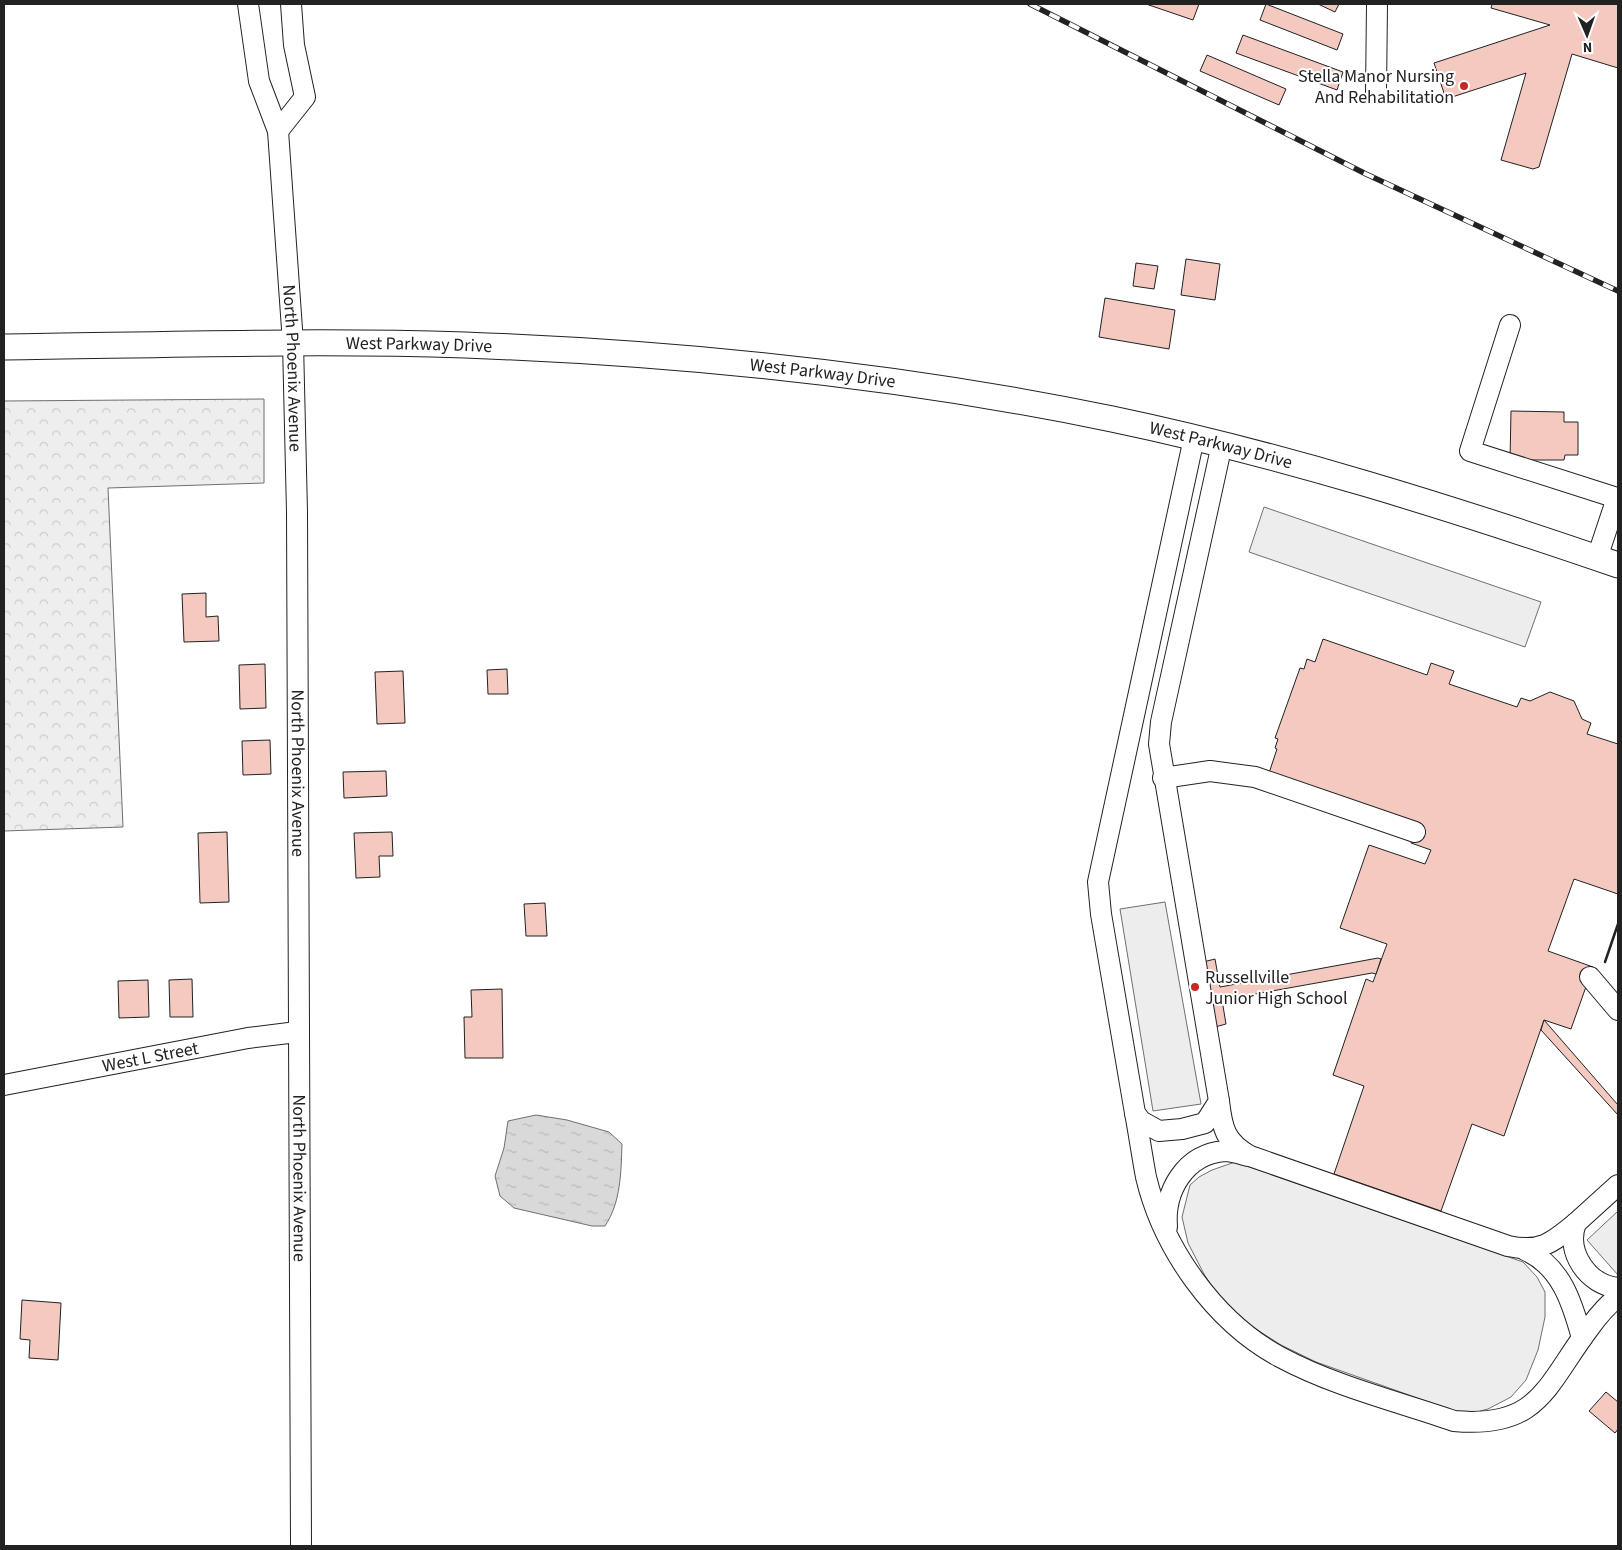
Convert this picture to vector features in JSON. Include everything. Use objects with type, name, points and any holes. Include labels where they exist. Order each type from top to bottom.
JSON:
[{"type":"main road","name":"West Parkway Drive","points":[[4,347],[293,343],[466,345],[666,357],[834,374],[985,396],[1112,419],[1222,444],[1346,477],[1487,520],[1608,561]]},
{"type":"street","name":"North Phoenix Avenue","points":[[248,4],[259,81],[278,131],[293,343],[297,512],[297,1032],[301,1546]]},
{"type":"street","points":[[278,131],[305,97],[294,45],[291,4]]},
{"type":"street","points":[[1376,93],[1378,4]]},
{"type":"street","points":[[1510,325],[1470,451],[1617,498],[1608,561]]},
{"type":"street","points":[[1194,438],[1098,882],[1101,914],[1147,1178],[1155,1205],[1176,1250],[1203,1294],[1239,1329],[1280,1356],[1343,1383],[1454,1421],[1478,1423],[1509,1418],[1532,1406],[1552,1386],[1599,1315],[1618,1297]]},
{"type":"street","points":[[1222,444],[1159,733],[1163,778],[1222,1124],[1228,1138],[1239,1150],[1250,1156]]},
{"type":"street","points":[[1163,778],[1210,771],[1255,777],[1414,832]]},
{"type":"street","points":[[1590,977],[1618,1010]]},
{"type":"street","name":"West L Street","points":[[4,1085],[248,1038],[297,1032]]},
{"type":"street","points":[[1135,1113],[1140,1122],[1159,1131],[1182,1129],[1205,1123],[1219,1101]]},
{"type":"street","points":[[1167,1231],[1166,1212],[1170,1194],[1181,1173],[1200,1158],[1225,1151],[1250,1156],[1508,1246],[1525,1250],[1548,1262],[1562,1285],[1575,1314],[1582,1338]]},
{"type":"street","points":[[1525,1250],[1542,1247],[1557,1240],[1618,1185]]},
{"type":"street","points":[[1576,1223],[1572,1244],[1578,1260],[1597,1282],[1608,1287],[1618,1288]]},
{"type":"green space","points":[[264,399],[264,483],[108,488],[123,827],[4,831],[4,401]]},
{"type":"shaded area","points":[[1264,507],[1541,602],[1525,647],[1249,552]]},
{"type":"shaded area","points":[[1165,902],[1201,1104],[1153,1111],[1120,909]]},
{"type":"shaded area","points":[[1235,1162],[1523,1262],[1537,1277],[1545,1292],[1545,1317],[1538,1350],[1526,1380],[1511,1397],[1488,1409],[1465,1415],[1316,1362],[1281,1345],[1251,1326],[1220,1299],[1204,1274],[1188,1243],[1182,1217],[1190,1185],[1199,1177],[1212,1170]]},
{"type":"shaded area","points":[[1618,1211],[1618,1275],[1587,1240]]},
{"type":"water","points":[[536,1115],[567,1120],[609,1132],[622,1144],[617,1197],[605,1226],[592,1226],[514,1208],[500,1196],[495,1176],[504,1148],[508,1121]]},
{"type":"building","points":[[1146,4],[1199,4],[1193,20]]},
{"type":"building","points":[[1266,4],[1343,34],[1337,50],[1260,20]]},
{"type":"building","points":[[1318,4],[1339,4],[1335,12]]},
{"type":"building","name":"Stella Manor Nursing And Rehabilitation","points":[[1492,4],[1618,4],[1618,68],[1572,54],[1539,167],[1533,169],[1501,160],[1526,73],[1446,99],[1434,63],[1550,25],[1491,8]]},
{"type":"building","points":[[1243,35],[1343,72],[1337,90],[1236,53]]},
{"type":"building","points":[[1207,55],[1286,89],[1279,105],[1200,71]]},
{"type":"building","points":[[1186,259],[1220,264],[1215,300],[1181,295]]},
{"type":"building","points":[[1136,263],[1158,266],[1154,289],[1133,286]]},
{"type":"building","points":[[1105,298],[1175,310],[1169,349],[1099,337]]},
{"type":"building","points":[[1511,411],[1564,412],[1564,422],[1578,422],[1578,455],[1565,455],[1564,460],[1510,460]]},
{"type":"building","points":[[206,593],[206,617],[218,616],[219,641],[184,642],[182,594]]},
{"type":"building","points":[[1323,639],[1427,675],[1431,663],[1454,671],[1449,684],[1517,707],[1521,698],[1530,701],[1550,692],[1574,701],[1582,719],[1591,723],[1587,734],[1618,744],[1618,894],[1574,879],[1548,951],[1593,967],[1571,1029],[1544,1020],[1504,1136],[1472,1124],[1441,1211],[1334,1174],[1364,1086],[1333,1075],[1366,979],[1373,982],[1387,944],[1340,928],[1369,845],[1425,864],[1431,850],[1411,843],[1417,824],[1269,773],[1277,749],[1275,748],[1278,739],[1275,738],[1300,668],[1304,669],[1307,659],[1315,662]]},
{"type":"building","points":[[265,664],[266,708],[240,709],[239,665]]},
{"type":"building","points":[[507,669],[508,694],[488,694],[487,670]]},
{"type":"building","points":[[403,671],[405,723],[377,724],[375,672]]},
{"type":"building","points":[[270,740],[271,774],[243,775],[242,741]]},
{"type":"building","points":[[386,771],[387,796],[344,798],[343,772]]},
{"type":"building","points":[[227,832],[229,902],[200,903],[198,833]]},
{"type":"building","points":[[392,832],[393,856],[379,856],[380,877],[356,878],[354,833]]},
{"type":"building","points":[[545,903],[547,936],[526,936],[524,904]]},
{"type":"building","points":[[1215,959],[1220,987],[1381,959],[1376,974],[1372,973],[1222,1000],[1226,1024],[1215,1027],[1203,962]]},
{"type":"building","points":[[192,979],[193,1017],[170,1017],[169,980]]},
{"type":"building","points":[[148,980],[149,1017],[119,1018],[118,981]]},
{"type":"building","points":[[502,989],[503,1058],[465,1058],[464,1017],[472,1017],[471,990]]},
{"type":"building","points":[[1544,1020],[1618,1105],[1618,1115],[1541,1030]]},
{"type":"building","points":[[22,1300],[61,1303],[58,1360],[29,1358],[30,1340],[20,1339]]},
{"type":"building","points":[[1606,1392],[1618,1402],[1618,1429],[1615,1433],[1589,1411]]},
{"type":"railway","points":[[1030,4],[1366,174],[1618,291]]},
{"type":"wall","points":[[1605,962],[1618,924]]},
{"type":"place","name":"Stella Manor Nursing And Rehabilitation","points":[[1464,86]]},
{"type":"place","name":"Russellville Junior High School","points":[[1195,987]]}]
